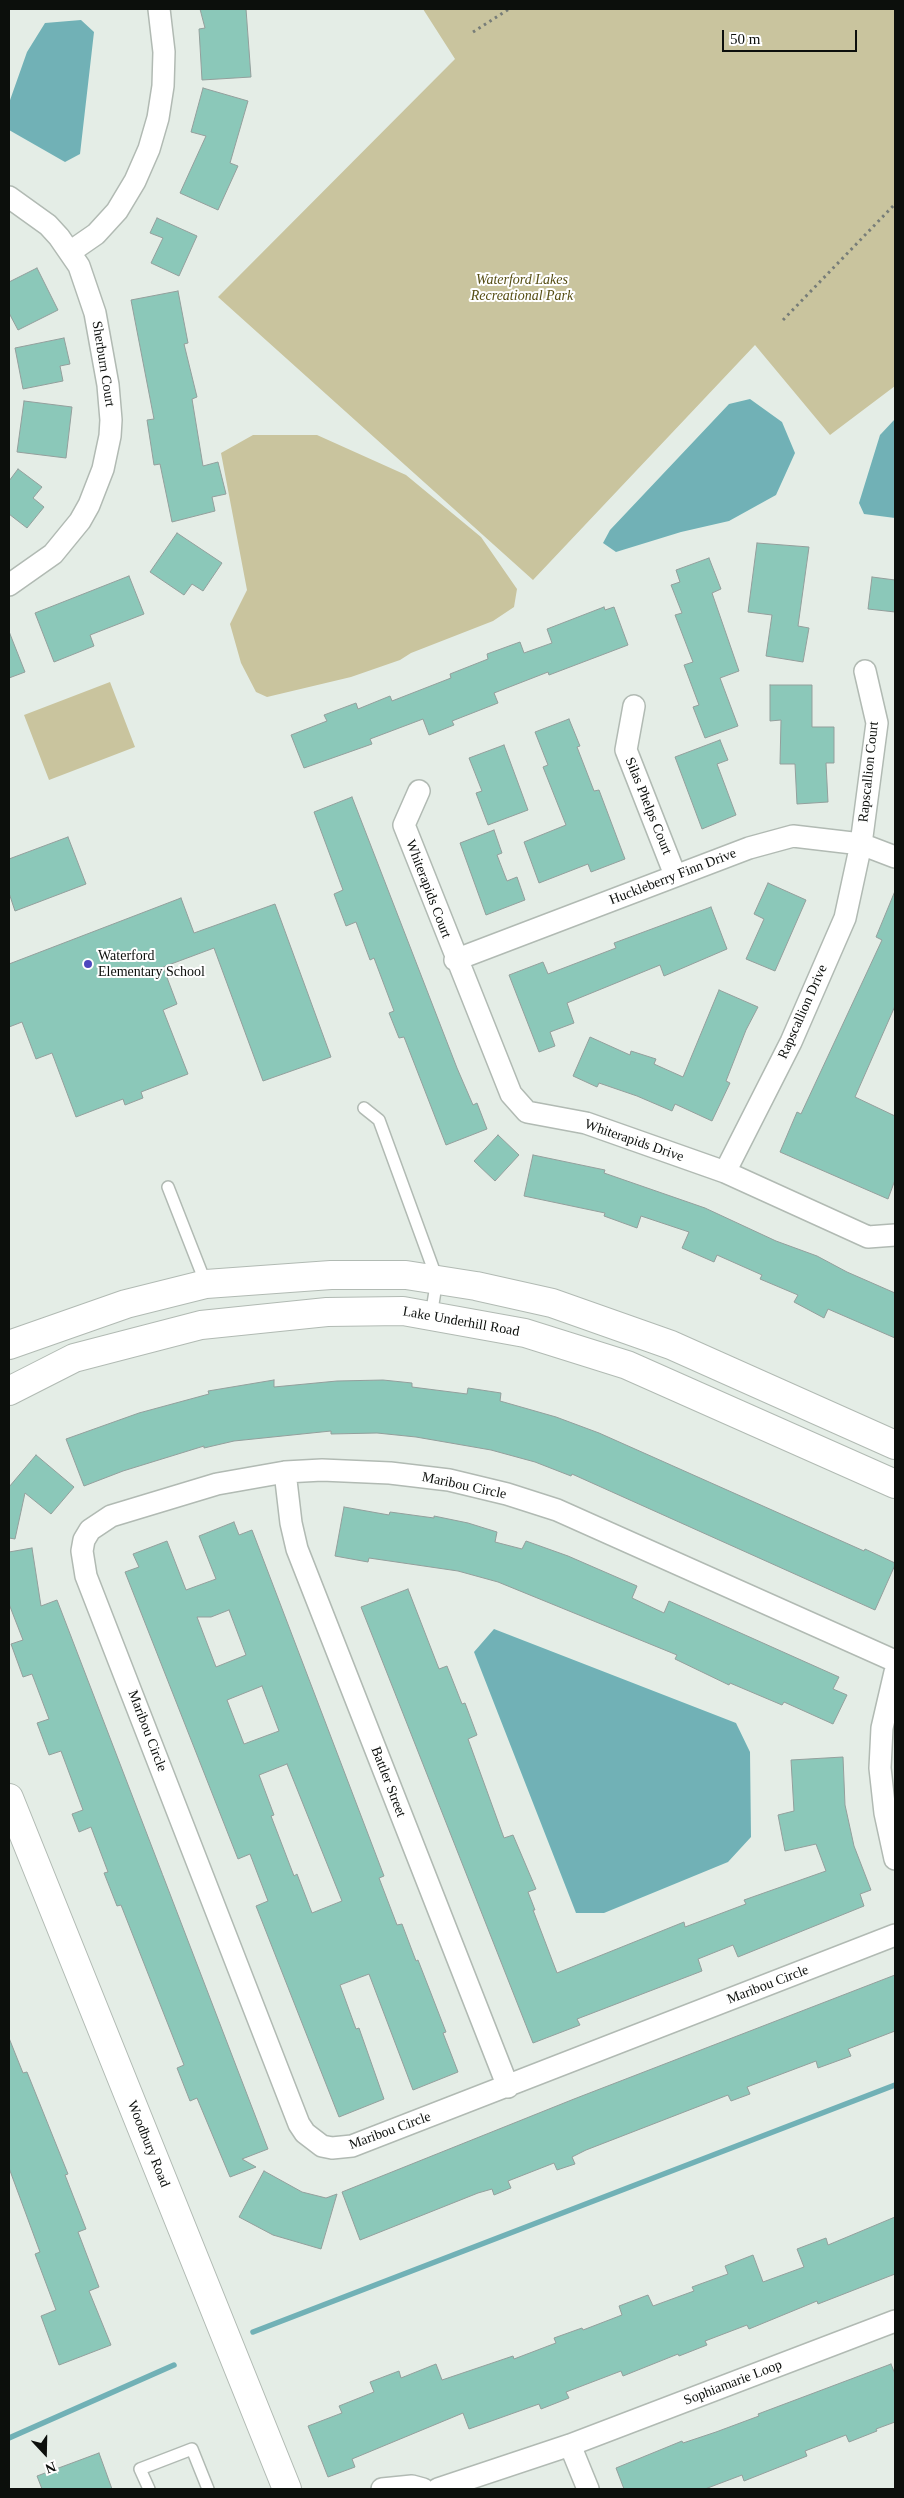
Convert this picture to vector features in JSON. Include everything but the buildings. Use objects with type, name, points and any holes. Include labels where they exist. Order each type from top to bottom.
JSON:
[{"type":"street","points":[[70,252],[96,234],[117,211],[135,181],[149,149],[158,118],[163,86],[164,52],[159,9]]},
{"type":"street","name":"Sherburn Court","points":[[9,197],[48,225],[70,252],[86,282],[95,313],[108,385],[110,436],[97,487],[80,521],[53,554],[9,585]]},
{"type":"street","name":"Rapscallion Court","points":[[861,844],[877,723],[866,671]]},
{"type":"street","name":"Silas Phelps Court","points":[[634,706],[626,750],[675,876]]},
{"type":"street","name":"Whiterapids Court","points":[[419,791],[404,825],[455,960]]},
{"type":"street","name":"Huckleberry Finn Drive","points":[[455,960],[749,848],[793,836],[861,844],[895,857]]},
{"type":"street","name":"Rapscallion Drive","points":[[726,1172],[791,1042],[845,918],[861,844]]},
{"type":"street","name":"Whiterapids Drive","points":[[455,960],[511,1094],[527,1112],[586,1123],[726,1172],[868,1237],[895,1235]]},
{"type":"street","points":[[9,1345],[126,1304],[206,1284],[331,1275],[406,1275],[476,1286],[552,1303],[671,1344],[895,1445]]},
{"type":"street","name":"Lake Underhill Road","points":[[9,1391],[60,1365],[90,1353],[200,1325],[327,1312],[403,1311],[525,1333],[626,1365],[895,1484]]},
{"type":"street","name":"Maribou Circle","points":[[895,1661],[557,1510],[464,1483],[420,1476],[355,1470],[285,1472],[217,1484],[111,1516],[90,1530],[84,1540],[82,1552],[86,1576],[299,2124],[306,2133],[322,2146],[332,2148],[352,2146],[508,2087],[895,1935]]},
{"type":"street","name":"Battler Street","points":[[285,1472],[292,1530],[297,1549],[508,2087]]},
{"type":"street","points":[[895,1672],[882,1728],[880,1768],[885,1813],[895,1859]]},
{"type":"street","name":"Woodbury Road","points":[[9,1798],[287,2489]]},
{"type":"street","name":"Sophiamarie Loop","points":[[438,2489],[570,2444],[895,2320]]},
{"type":"street","points":[[570,2444],[588,2489]]},
{"type":"street","points":[[382,2489],[412,2486],[422,2489]]},
{"type":"lane","points":[[364,1108],[378,1120],[437,1279],[431,1316]]},
{"type":"lane","points":[[168,1188],[206,1284]]},
{"type":"lane","points":[[148,2489],[140,2469],[192,2448],[208,2489]]},
{"type":"path","points":[[473,32],[509,9]]},
{"type":"path","points":[[782,320],[895,204]]},
{"type":"green space","name":"Waterford Lakes Recreational Park","points":[[423,9],[895,9],[895,386],[830,435],[755,345],[533,580],[218,297],[455,59]]},
{"type":"green space","points":[[253,435],[317,435],[406,475],[481,537],[517,589],[514,607],[493,621],[411,653],[400,660],[351,677],[267,697],[256,692],[241,663],[230,624],[247,590],[221,453]]},
{"type":"green space","points":[[110,682],[135,747],[49,780],[24,715]]},
{"type":"water","points":[[81,20],[94,32],[80,154],[65,162],[9,130],[9,103],[27,52],[45,23]]},
{"type":"water","points":[[750,399],[782,422],[795,453],[776,495],[729,521],[681,532],[616,552],[603,543],[610,530],[729,404]]},
{"type":"water","points":[[895,419],[895,518],[864,514],[859,503],[880,435]]},
{"type":"water","points":[[494,1629],[736,1723],[750,1752],[751,1837],[728,1862],[604,1913],[576,1913],[474,1652]]},
{"type":"waterway","points":[[253,2332],[895,2085]]},
{"type":"waterway","points":[[9,2438],[174,2365]]},
{"type":"place","name":"Waterford Elementary School","points":[[88,964]]}]
